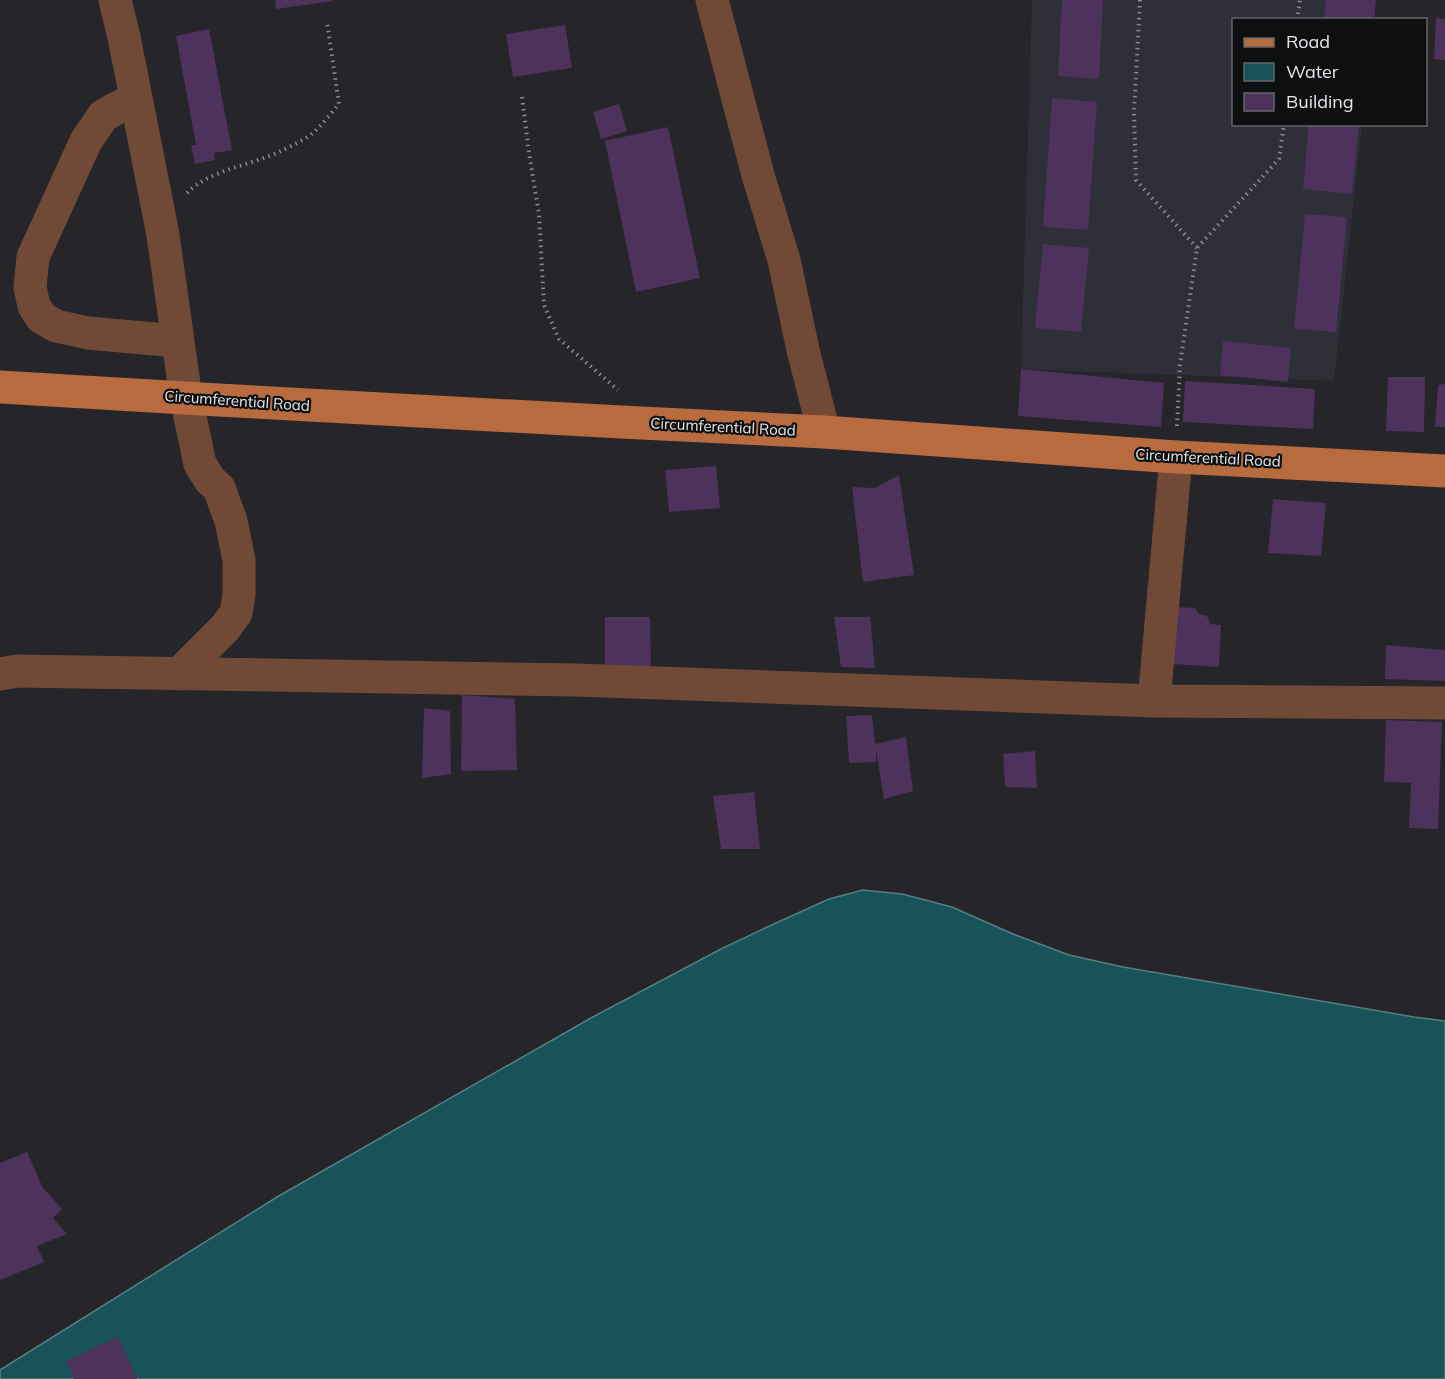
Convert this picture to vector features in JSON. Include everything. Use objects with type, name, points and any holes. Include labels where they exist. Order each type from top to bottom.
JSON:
[{"type":"main road","name":"Circumferential Road","points":[[0,387],[824,432],[1176,457],[1445,471]]},
{"type":"street","points":[[115,0],[163,235],[186,398],[200,464],[219,488],[231,521],[239,560],[239,595],[236,613],[225,628],[179,674]]},
{"type":"street","points":[[712,0],[758,175],[784,260],[803,350],[824,432]]},
{"type":"street","points":[[135,99],[103,116],[86,141],[33,257],[30,287],[34,306],[42,318],[56,326],[88,333],[177,340]]},
{"type":"street","points":[[1154,701],[1176,457]]},
{"type":"street","points":[[0,674],[17,672],[576,680],[1154,701],[1445,704]]},
{"type":"path","points":[[1140,0],[1134,113],[1136,180],[1197,248]]},
{"type":"path","points":[[1297,18],[1300,0]]},
{"type":"path","points":[[163,235],[177,204],[192,188],[212,176],[281,151],[313,133],[339,104],[327,22]]},
{"type":"path","points":[[522,97],[539,214],[544,305],[559,339],[620,391],[621,422]]},
{"type":"path","points":[[1176,457],[1180,365],[1197,248],[1279,159],[1284,126]]},
{"type":"shaded area","points":[[1032,0],[1376,0],[1374,18],[1232,18],[1232,126],[1362,126],[1334,381],[1021,369]]},
{"type":"water","points":[[863,890],[902,894],[952,907],[1013,934],[1069,955],[1123,967],[1445,1021],[1445,1379],[0,1379],[0,1370],[277,1197],[591,1018],[765,928],[829,899]]},
{"type":"building","points":[[275,0],[333,0],[333,1],[276,9]]},
{"type":"building","points":[[1062,0],[1103,0],[1099,79],[1058,76]]},
{"type":"building","points":[[1326,0],[1376,0],[1374,18],[1324,18]]},
{"type":"building","points":[[1436,18],[1445,19],[1445,60],[1434,59]]},
{"type":"building","points":[[565,25],[572,68],[513,77],[506,34]]},
{"type":"building","points":[[209,29],[232,150],[214,153],[215,160],[195,164],[191,145],[196,145],[176,36]]},
{"type":"building","points":[[1052,98],[1097,102],[1088,230],[1043,227]]},
{"type":"building","points":[[619,104],[627,131],[601,139],[593,112]]},
{"type":"building","points":[[1309,126],[1359,126],[1352,194],[1303,189]]},
{"type":"building","points":[[668,127],[700,278],[636,292],[605,141]]},
{"type":"building","points":[[1305,214],[1347,217],[1336,332],[1294,329]]},
{"type":"building","points":[[1043,244],[1089,248],[1081,332],[1035,328]]},
{"type":"building","points":[[1223,341],[1291,348],[1288,382],[1220,375]]},
{"type":"building","points":[[1021,369],[1164,383],[1161,427],[1018,416]]},
{"type":"building","points":[[1388,377],[1425,377],[1424,432],[1386,431]]},
{"type":"building","points":[[1185,381],[1315,389],[1313,429],[1183,422]]},
{"type":"building","points":[[1445,384],[1445,427],[1435,427],[1438,385]]},
{"type":"building","points":[[716,466],[720,508],[669,512],[665,470]]},
{"type":"building","points":[[899,475],[914,575],[863,582],[852,487],[875,488]]},
{"type":"building","points":[[1273,499],[1326,503],[1321,556],[1268,553]]},
{"type":"building","points":[[1176,607],[1195,608],[1199,614],[1207,616],[1210,624],[1221,625],[1219,667],[1173,664]]},
{"type":"building","points":[[605,617],[650,617],[651,668],[605,669]]},
{"type":"building","points":[[834,617],[870,617],[875,668],[841,667]]},
{"type":"building","points":[[1386,645],[1445,650],[1445,681],[1385,679]]},
{"type":"building","points":[[462,695],[515,699],[517,770],[461,771]]},
{"type":"building","points":[[424,708],[450,711],[451,774],[422,778]]},
{"type":"building","points":[[872,715],[875,744],[906,737],[913,791],[884,799],[876,750],[876,762],[849,763],[846,716]]},
{"type":"building","points":[[1386,720],[1442,722],[1438,829],[1409,828],[1411,783],[1384,782]]},
{"type":"building","points":[[1035,751],[1037,788],[1005,787],[1003,754]]},
{"type":"building","points":[[754,792],[760,849],[721,849],[713,796]]},
{"type":"building","points":[[27,1152],[43,1188],[62,1209],[53,1218],[67,1234],[37,1246],[44,1262],[0,1280],[0,1163]]},
{"type":"building","points":[[118,1337],[137,1379],[74,1379],[66,1361]]}]
